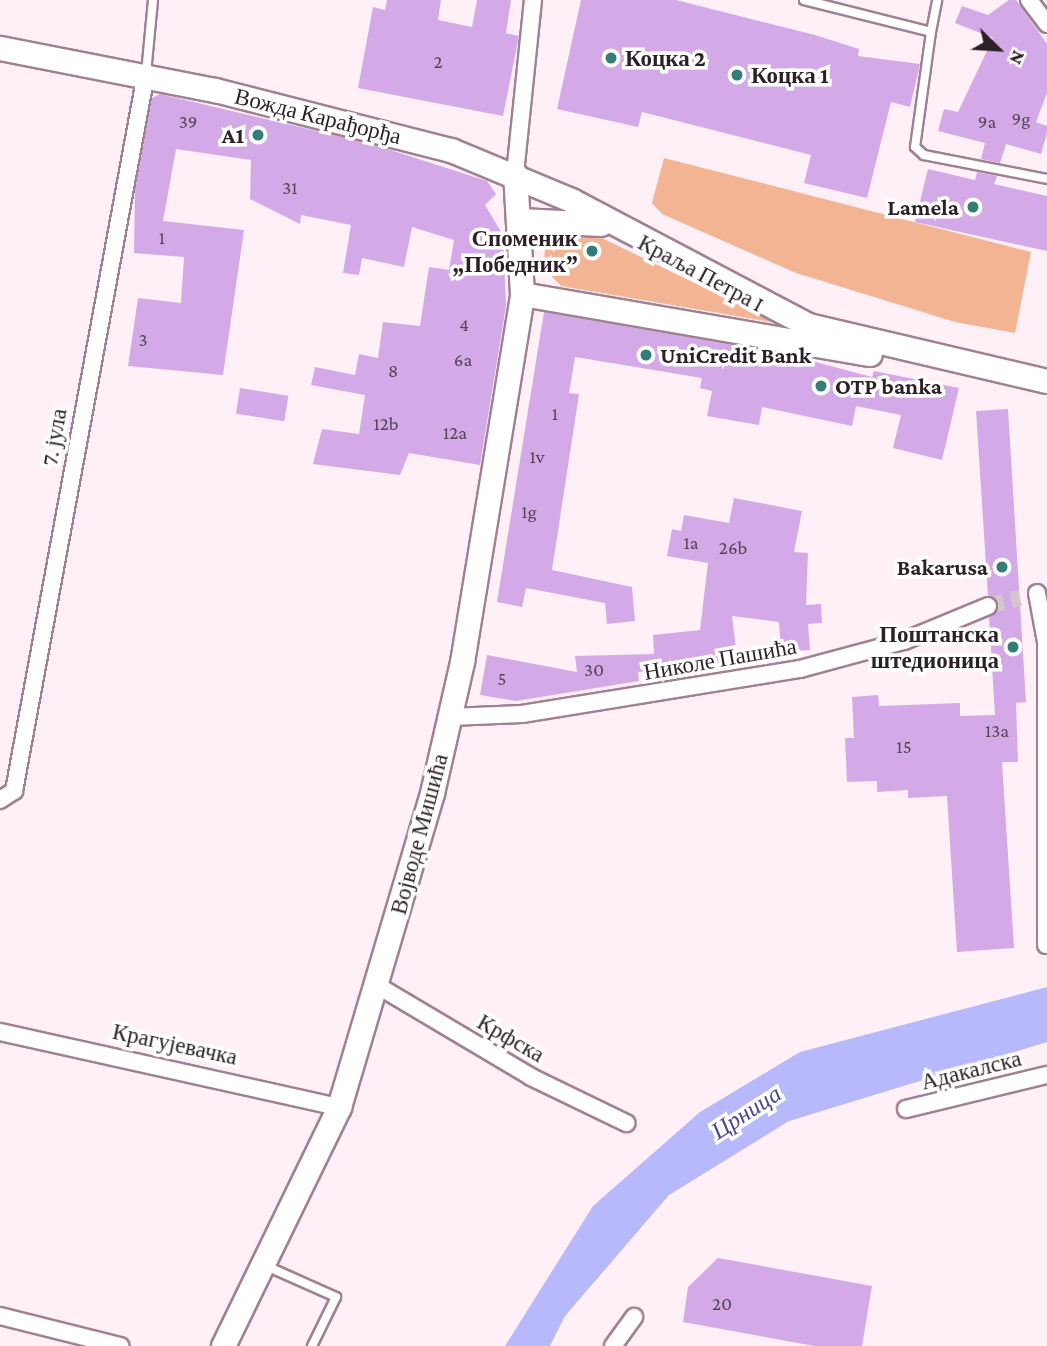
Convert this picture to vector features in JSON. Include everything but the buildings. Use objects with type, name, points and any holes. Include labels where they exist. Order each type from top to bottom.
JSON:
[{"type":"main road","name":"Вожда Карађорђа","points":[[0,48],[146,75],[451,150],[515,174]]},
{"type":"main road","points":[[515,174],[520,220],[522,294]]},
{"type":"main road","name":"Краља Петра I","points":[[515,174],[782,315],[896,350],[1047,381]]},
{"type":"main road","points":[[520,220],[552,217],[611,225]]},
{"type":"main road","name":"Краља Петра I","points":[[522,294],[844,352],[896,350]]},
{"type":"main road","name":"Војводе Мишића","points":[[223,1346],[339,1107],[378,986],[450,717],[522,294]]},
{"type":"street","points":[[515,174],[533,0]]},
{"type":"street","points":[[1029,0],[1047,23]]},
{"type":"street","name":"7. јула","points":[[0,800],[14,791],[146,75]]},
{"type":"street","points":[[1020,598],[1042,592],[1046,642],[1046,945]]},
{"type":"street","name":"Николе Пашића","points":[[450,717],[522,714],[800,669],[904,641],[988,606]]},
{"type":"street","name":"Крфска","points":[[378,986],[531,1077],[626,1123]]},
{"type":"street","name":"Крагујевачка","points":[[0,1032],[339,1107]]},
{"type":"street","name":"Адакалска","points":[[906,1109],[1047,1075]]},
{"type":"street","points":[[0,1316],[120,1346]]},
{"type":"street","points":[[613,1346],[634,1317]]},
{"type":"lane","points":[[146,75],[153,0]]},
{"type":"lane","points":[[804,0],[931,32]]},
{"type":"lane","points":[[937,0],[915,146],[924,155],[1047,179]]},
{"type":"lane","points":[[262,1264],[336,1297],[312,1346]]},
{"type":"shaded area","points":[[664,158],[1031,252],[1015,333],[955,322],[796,273],[662,214],[652,203]]},
{"type":"shaded area","points":[[575,225],[777,323],[561,286],[544,268],[545,246],[559,229]]},
{"type":"water","name":"Црница","points":[[1047,987],[1047,1042],[789,1121],[669,1195],[565,1316],[550,1346],[505,1346],[593,1206],[700,1112],[800,1052]]},
{"type":"tunnel","points":[[988,606],[1020,598]]},
{"type":"place","name":"Коцка 2","points":[[611,58]]},
{"type":"place","name":"Коцка 1","points":[[737,75]]},
{"type":"place","name":"A1","points":[[258,135]]},
{"type":"place","name":"Lamela","points":[[973,207]]},
{"type":"place","name":"Споменик „Победник”","points":[[592,251]]},
{"type":"place","name":"UniCredit Bank","points":[[646,355]]},
{"type":"place","name":"OTP banka","points":[[821,386]]},
{"type":"place","name":"Bakarusa","points":[[1002,567]]},
{"type":"place","name":"Поштанска штедионица","points":[[1013,647]]}]
